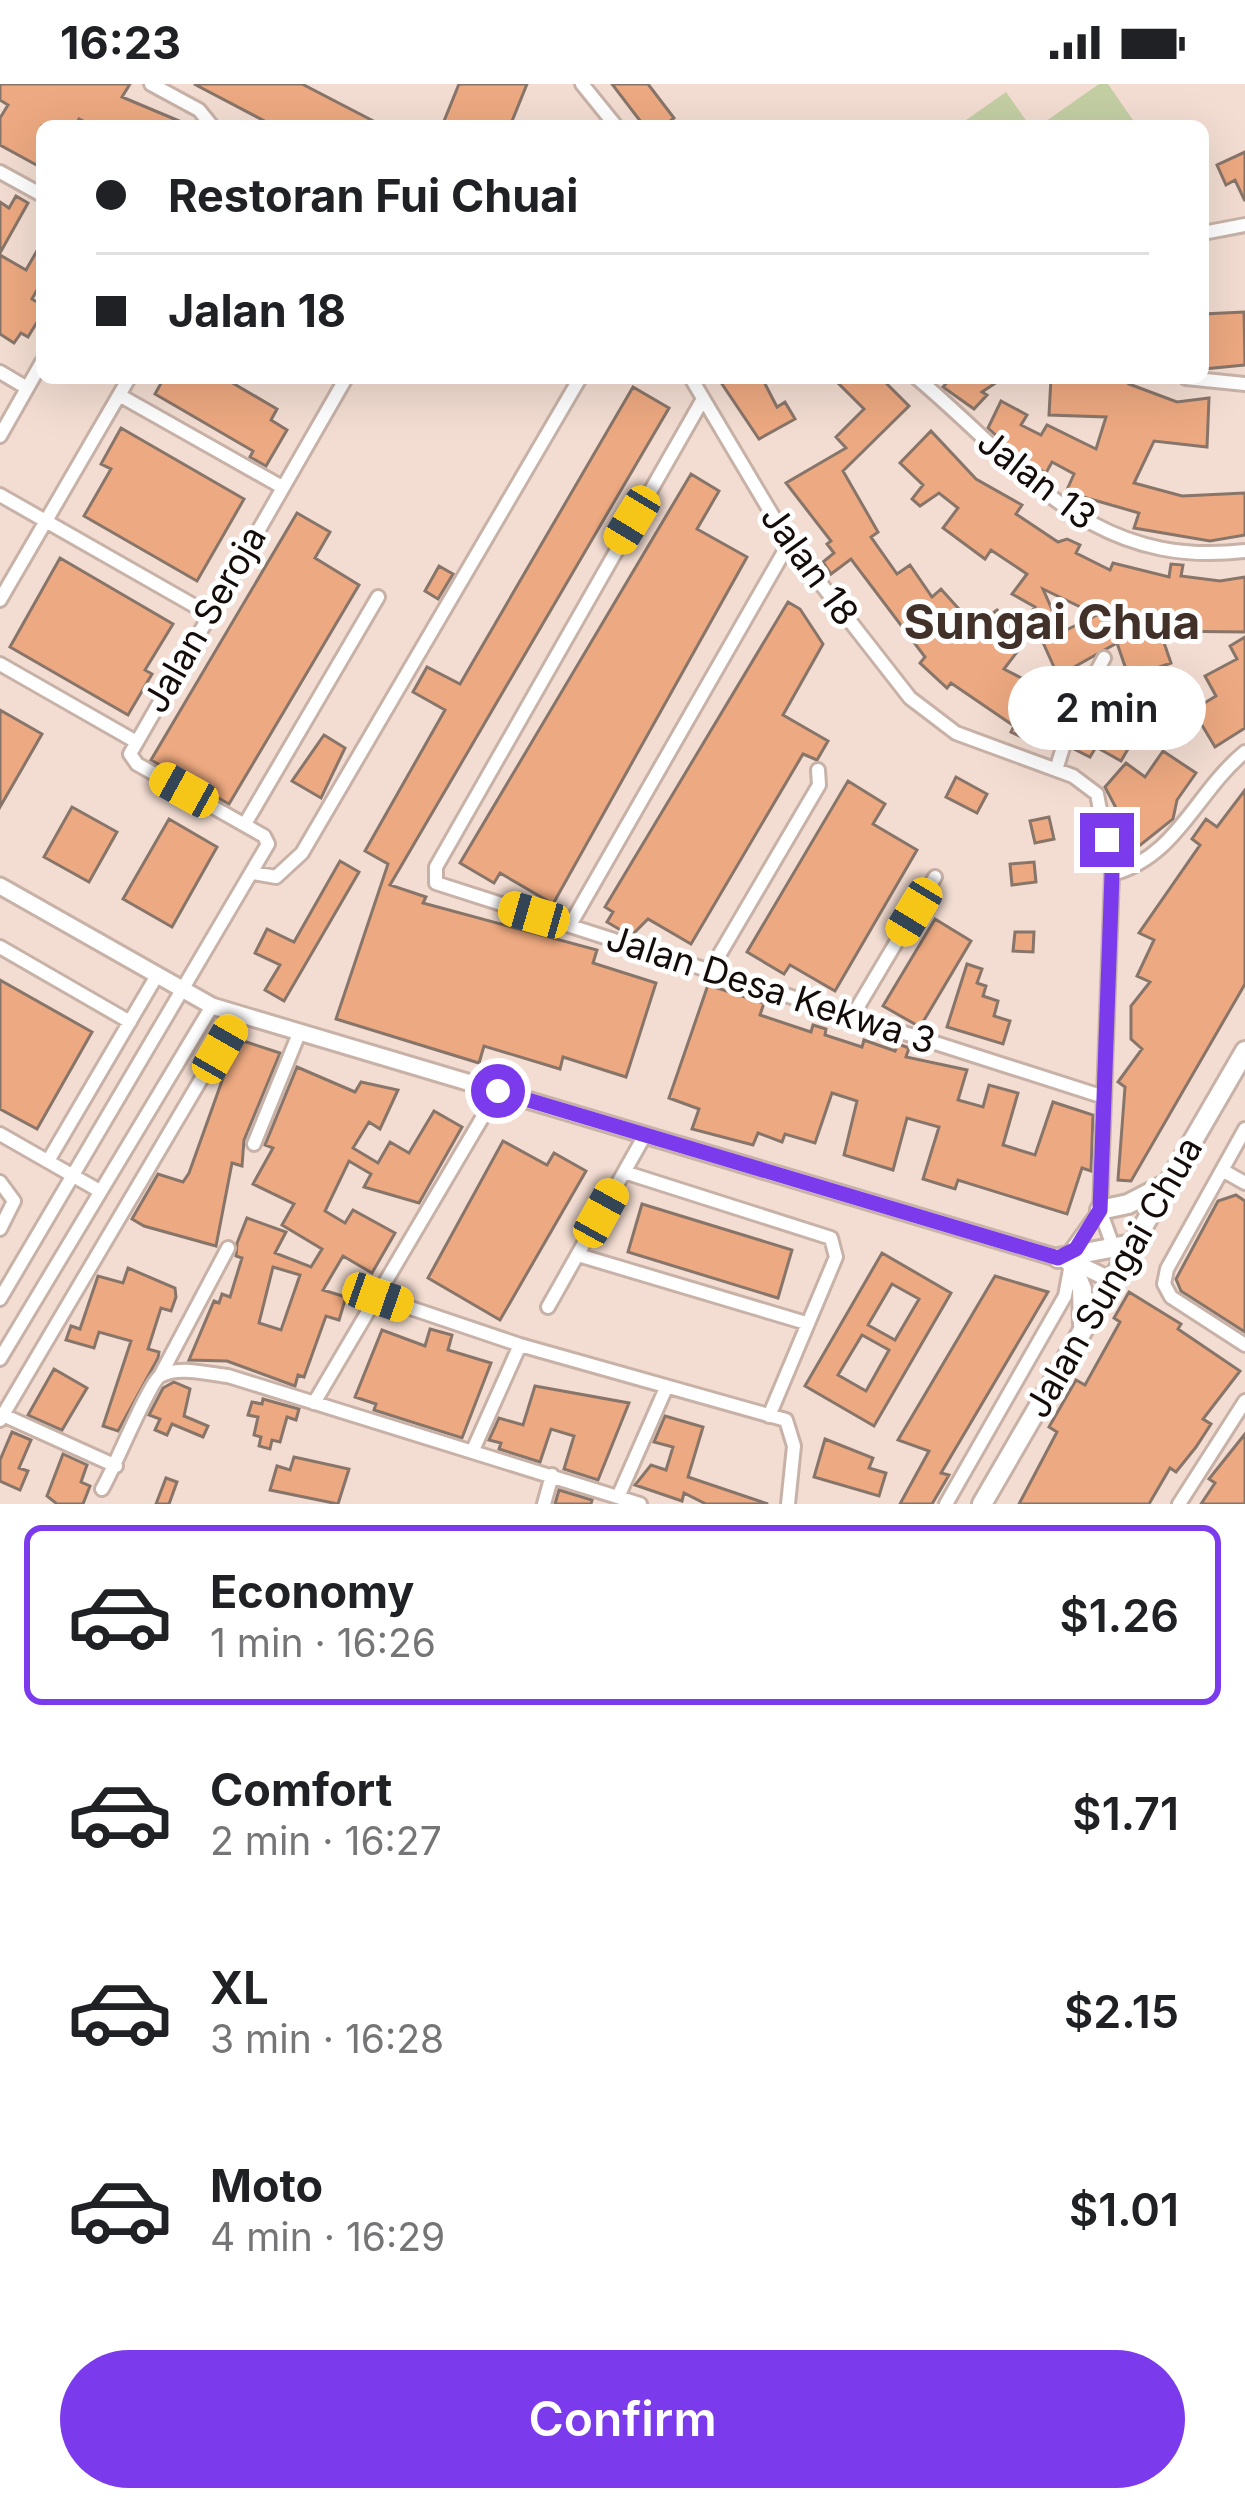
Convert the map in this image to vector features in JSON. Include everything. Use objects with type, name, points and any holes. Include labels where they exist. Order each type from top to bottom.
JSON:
[{"type":"main road","name":"Jalan Sungai Chua","points":[[982,1504],[1119,1259],[1245,1052]]},
{"type":"main road","points":[[1100,1210],[1128,1204],[1166,1185]]},
{"type":"main road","points":[[1083,1329],[1083,1297],[1064,1260],[1119,1259]]},
{"type":"street","points":[[152,84],[199,110],[207,120]]},
{"type":"street","points":[[583,84],[611,120]]},
{"type":"street","points":[[0,172],[36,192]]},
{"type":"street","points":[[1209,231],[1245,225]]},
{"type":"street","points":[[0,373],[28,388]]},
{"type":"street","points":[[0,436],[36,373]]},
{"type":"street","points":[[1209,380],[1245,383]]},
{"type":"street","points":[[0,599],[125,384]]},
{"type":"street","name":"Jalan Seroja","points":[[244,824],[137,764],[130,754],[133,740],[342,384]]},
{"type":"street","points":[[253,873],[276,877],[302,853],[576,384]]},
{"type":"street","name":"Jalan 18","points":[[695,384],[789,543],[890,674],[937,721],[1056,770],[1097,794],[1112,874],[1100,1210]]},
{"type":"street","name":"Jalan 13","points":[[923,384],[1002,458],[1089,525],[1140,547],[1186,555],[1245,551]]},
{"type":"street","points":[[119,395],[282,487]]},
{"type":"street","name":"Jalan Desa Kekwa 3","points":[[703,399],[448,847],[435,874],[438,885],[1104,1097]]},
{"type":"street","points":[[0,495],[207,613]]},
{"type":"street","points":[[570,925],[789,543]]},
{"type":"street","points":[[0,1299],[253,873],[268,844],[244,824],[377,597]]},
{"type":"street","points":[[1056,770],[1073,715],[1104,658]]},
{"type":"street","points":[[0,664],[133,740]]},
{"type":"street","points":[[1112,874],[1138,867],[1162,850],[1245,752]]},
{"type":"street","points":[[710,969],[819,784],[818,770]]},
{"type":"street","points":[[853,1015],[935,877]]},
{"type":"street","points":[[0,886],[212,1006],[1064,1260],[1119,1259],[1100,1210]]},
{"type":"street","points":[[0,947],[130,1022]]},
{"type":"street","points":[[48,1161],[156,977]]},
{"type":"street","points":[[0,1359],[212,1006]]},
{"type":"street","points":[[116,1466],[2,1418],[239,1015]]},
{"type":"street","points":[[254,1144],[300,1031]]},
{"type":"street","points":[[314,1403],[498,1091]]},
{"type":"street","points":[[1245,1129],[1167,1269],[1164,1284],[1171,1297],[1245,1345]]},
{"type":"street","points":[[0,1134],[98,1190]]},
{"type":"street","points":[[548,1307],[645,1135]]},
{"type":"street","points":[[1222,1170],[1245,1183]]},
{"type":"street","points":[[624,1172],[831,1238],[836,1257],[769,1416]]},
{"type":"street","points":[[0,1229],[11,1211],[6,1187]]},
{"type":"street","points":[[946,1504],[1065,1296],[1064,1260],[1100,1210]]},
{"type":"street","points":[[102,1489],[147,1390],[160,1376],[228,1248]]},
{"type":"street","points":[[578,1255],[806,1323]]},
{"type":"street","points":[[378,1297],[520,1345],[786,1420],[794,1446],[788,1504]]},
{"type":"street","points":[[473,1450],[520,1345]]},
{"type":"street","points":[[160,1376],[183,1371],[228,1376],[640,1504]]},
{"type":"street","points":[[618,1497],[666,1388]]},
{"type":"street","points":[[1010,1393],[1036,1408]]},
{"type":"street","points":[[1179,1504],[1245,1401]]},
{"type":"street","points":[[544,1504],[552,1475]]},
{"type":"green space","points":[[1099,84],[1108,84],[1133,120],[1048,120]]},
{"type":"green space","points":[[1006,92],[1026,120],[966,120]]},
{"type":"building","points":[[0,84],[130,84],[122,97],[177,120],[36,120],[36,165],[0,145],[0,118],[8,105],[0,100]]},
{"type":"building","points":[[194,84],[302,84],[371,120],[263,120]]},
{"type":"building","points":[[459,84],[527,84],[512,120],[444,120]]},
{"type":"building","points":[[612,84],[648,84],[674,118],[639,120]]},
{"type":"building","points":[[1245,152],[1245,201],[1235,180],[1226,185],[1217,165]]},
{"type":"building","points":[[16,196],[28,203],[0,253],[0,202],[9,208]]},
{"type":"building","points":[[36,252],[32,299],[36,324],[28,337],[21,333],[14,343],[0,334],[0,255],[26,270]]},
{"type":"building","points":[[1244,312],[1245,365],[1209,368],[1209,314]]},
{"type":"building","points":[[161,384],[234,384],[277,409],[271,420],[287,430],[266,466],[250,457],[253,451],[155,394]]},
{"type":"building","points":[[722,384],[765,384],[777,407],[785,402],[795,419],[759,439]]},
{"type":"building","points":[[839,384],[887,384],[909,406],[843,471],[878,532],[871,537],[897,574],[910,565],[932,597],[941,589],[967,618],[971,614],[980,623],[997,610],[1018,629],[1035,607],[1012,594],[1027,574],[991,550],[985,559],[943,528],[958,508],[939,493],[920,506],[912,499],[923,485],[900,463],[931,431],[976,479],[1022,505],[1016,514],[1058,542],[1067,539],[1080,545],[1076,553],[1110,570],[1113,563],[1169,577],[1171,564],[1183,565],[1181,576],[1220,581],[1245,577],[1245,632],[1160,631],[1171,663],[1129,678],[1117,643],[1058,676],[1036,627],[1004,669],[1035,685],[1041,672],[1070,686],[1040,746],[1011,732],[1014,726],[951,683],[947,688],[920,663],[925,657],[851,559],[831,574],[823,562],[834,553],[827,544],[831,541],[786,483],[846,448],[836,437],[864,409]],"holes":[[[1043,589],[1097,615],[1062,632]]]},
{"type":"building","points":[[994,384],[982,392],[987,395],[974,409],[943,387]]},
{"type":"building","points":[[1051,384],[1129,384],[1177,402],[1209,398],[1207,447],[1154,441],[1134,483],[1182,496],[1245,493],[1245,535],[1210,541],[1134,528],[1139,513],[1066,492],[1074,474],[1052,462],[1046,473],[1027,463],[988,428],[1001,401],[1027,415],[1021,425],[1041,435],[1047,425],[1096,449],[1106,417],[1049,415]]},
{"type":"building","points":[[633,387],[669,408],[390,885],[426,897],[423,903],[597,950],[593,963],[656,983],[626,1077],[563,1057],[560,1069],[484,1046],[479,1063],[336,1019],[388,864],[365,851],[445,710],[413,692],[427,667],[460,684]]},
{"type":"building","points":[[121,428],[244,499],[197,581],[84,516],[111,469],[101,464]]},
{"type":"building","points":[[691,474],[719,491],[697,529],[747,557],[553,904],[500,873],[494,883],[460,863]]},
{"type":"building","points":[[297,513],[330,532],[315,558],[359,585],[229,804],[151,760]]},
{"type":"building","points":[[60,558],[173,624],[145,670],[152,674],[128,715],[10,647]]},
{"type":"building","points":[[439,566],[453,574],[438,599],[425,591]]},
{"type":"building","points":[[788,602],[800,609],[823,644],[783,715],[828,741],[817,760],[803,754],[691,944],[648,919],[632,935],[624,932],[607,922],[613,912],[605,907]]},
{"type":"building","points":[[1245,637],[1245,728],[1215,747],[1193,710],[1216,696],[1205,676],[1237,659],[1230,646]]},
{"type":"building","points":[[1130,679],[1155,692],[1152,699],[1162,704],[1152,724],[1145,720],[1121,761],[1096,747],[1090,757],[1074,749],[1091,704],[1108,706],[1118,688],[1136,697]]},
{"type":"building","points":[[0,710],[42,734],[0,807]]},
{"type":"building","points":[[324,735],[345,748],[321,798],[292,781]]},
{"type":"building","points":[[1163,751],[1196,773],[1177,800],[1173,819],[1124,858],[1111,813],[1116,808],[1105,787],[1126,763],[1145,777]]},
{"type":"building","points":[[956,777],[987,794],[977,813],[946,797]]},
{"type":"building","points":[[848,781],[885,804],[873,824],[917,850],[835,991],[790,965],[784,974],[747,952]]},
{"type":"building","points":[[1245,790],[1245,984],[1131,1181],[1118,1180],[1125,1087],[1118,1082],[1142,1049],[1131,1039],[1131,1006],[1150,982],[1137,976],[1154,940],[1139,933],[1200,845],[1192,839],[1206,819],[1217,827]]},
{"type":"building","points":[[72,807],[117,832],[89,882],[44,857]]},
{"type":"building","points":[[1049,817],[1054,839],[1035,843],[1030,821]]},
{"type":"building","points":[[169,819],[217,847],[172,927],[123,899]]},
{"type":"building","points":[[340,861],[359,872],[284,1001],[265,990],[280,965],[255,953],[267,929],[294,942]]},
{"type":"building","points":[[1034,862],[1036,882],[1012,885],[1010,864]]},
{"type":"building","points":[[935,919],[971,941],[920,1027],[883,1006]]},
{"type":"building","points":[[1015,932],[1034,932],[1033,952],[1013,951]]},
{"type":"building","points":[[967,964],[982,969],[977,983],[986,986],[983,996],[998,1001],[994,1016],[1010,1021],[1003,1044],[947,1027]]},
{"type":"building","points":[[0,980],[92,1032],[37,1129],[0,1109]]},
{"type":"building","points":[[708,985],[764,1003],[760,1015],[811,1032],[813,1025],[826,1029],[825,1035],[862,1047],[864,1040],[895,1051],[898,1044],[909,1048],[906,1057],[967,1070],[958,1100],[983,1107],[989,1085],[1018,1093],[1003,1145],[1035,1155],[1053,1102],[1093,1115],[1091,1171],[1082,1168],[1067,1214],[958,1180],[955,1189],[923,1179],[939,1127],[907,1118],[893,1170],[844,1155],[857,1101],[832,1093],[815,1143],[785,1134],[782,1142],[758,1133],[753,1145],[692,1129],[699,1109],[669,1098]]},
{"type":"building","points":[[237,1039],[280,1053],[244,1140],[242,1166],[232,1163],[216,1246],[144,1226],[132,1219],[158,1174],[183,1182],[189,1173]]},
{"type":"building","points":[[297,1067],[355,1092],[361,1082],[398,1090],[380,1129],[369,1122],[353,1148],[378,1163],[390,1142],[409,1153],[434,1111],[462,1127],[419,1203],[364,1187],[371,1174],[349,1161],[325,1211],[345,1223],[353,1210],[395,1233],[372,1273],[343,1256],[323,1290],[346,1297],[339,1320],[326,1316],[304,1377],[298,1375],[295,1386],[227,1361],[189,1360],[214,1301],[219,1303],[222,1294],[230,1297],[242,1258],[236,1256],[237,1243],[247,1218],[286,1232],[275,1253],[311,1267],[322,1249],[282,1225],[294,1204],[253,1184],[273,1148],[265,1145]],"holes":[[[273,1267],[300,1275],[281,1330],[259,1323]]]},
{"type":"building","points":[[503,1141],[547,1165],[554,1153],[586,1171],[500,1320],[428,1278]]},
{"type":"building","points":[[1236,1195],[1245,1201],[1245,1332],[1181,1291],[1176,1279],[1218,1201]]},
{"type":"building","points":[[642,1204],[792,1250],[778,1298],[628,1252]]},
{"type":"building","points":[[882,1253],[951,1293],[874,1426],[805,1386]],"holes":[[[892,1284],[919,1299],[895,1340],[868,1325]],[[862,1335],[889,1350],[866,1391],[838,1375]]]},
{"type":"building","points":[[128,1268],[175,1288],[176,1297],[171,1311],[161,1308],[148,1349],[159,1352],[158,1358],[118,1431],[103,1426],[131,1341],[99,1332],[94,1348],[66,1340],[71,1326],[80,1329],[98,1276],[123,1283]]},
{"type":"building","points":[[995,1276],[1048,1292],[941,1473],[949,1475],[932,1504],[900,1504],[929,1451],[898,1440]]},
{"type":"building","points":[[1129,1292],[1181,1324],[1178,1329],[1240,1371],[1203,1419],[1211,1424],[1196,1447],[1176,1472],[1170,1468],[1149,1504],[1019,1504],[1057,1432],[1049,1427],[1076,1380],[1085,1385],[1120,1322],[1114,1318]]},
{"type":"building","points":[[430,1329],[452,1335],[448,1350],[491,1363],[462,1438],[374,1410],[376,1404],[355,1397],[382,1330],[425,1346]]},
{"type":"building","points":[[54,1369],[87,1388],[62,1430],[28,1415]]},
{"type":"building","points":[[174,1382],[190,1389],[184,1416],[208,1426],[203,1437],[172,1424],[167,1435],[155,1430],[160,1419],[149,1415],[163,1388]]},
{"type":"building","points":[[535,1386],[629,1403],[598,1480],[564,1469],[574,1436],[551,1429],[540,1462],[499,1449],[501,1443],[489,1440],[499,1418],[523,1425]]},
{"type":"building","points":[[263,1399],[299,1409],[296,1420],[287,1417],[280,1442],[272,1440],[270,1449],[259,1446],[261,1437],[254,1435],[258,1417],[248,1415],[252,1402],[262,1404]]},
{"type":"building","points":[[665,1416],[703,1427],[688,1477],[768,1504],[706,1504],[684,1493],[682,1501],[635,1485],[651,1465],[666,1470],[673,1447],[654,1442]]},
{"type":"building","points":[[12,1432],[31,1440],[19,1468],[28,1471],[20,1490],[0,1481],[0,1460]]},
{"type":"building","points":[[1245,1434],[1245,1504],[1201,1504],[1215,1483],[1209,1479]]},
{"type":"building","points":[[825,1439],[873,1458],[869,1468],[886,1473],[879,1496],[814,1477]]},
{"type":"building","points":[[63,1454],[87,1465],[81,1482],[90,1486],[83,1504],[57,1504],[47,1496]]},
{"type":"building","points":[[294,1457],[349,1469],[338,1504],[270,1490],[277,1466],[290,1470]]},
{"type":"building","points":[[166,1478],[177,1482],[169,1504],[156,1504]]},
{"type":"building","points":[[559,1490],[592,1500],[591,1504],[555,1504]]},
{"type":"district","name":"Sungai Chua","points":[[1052,621]]},
{"type":"route","points":[[498,1091],[1058,1258],[1076,1249],[1100,1210],[1112,874],[1107,840]]}]
